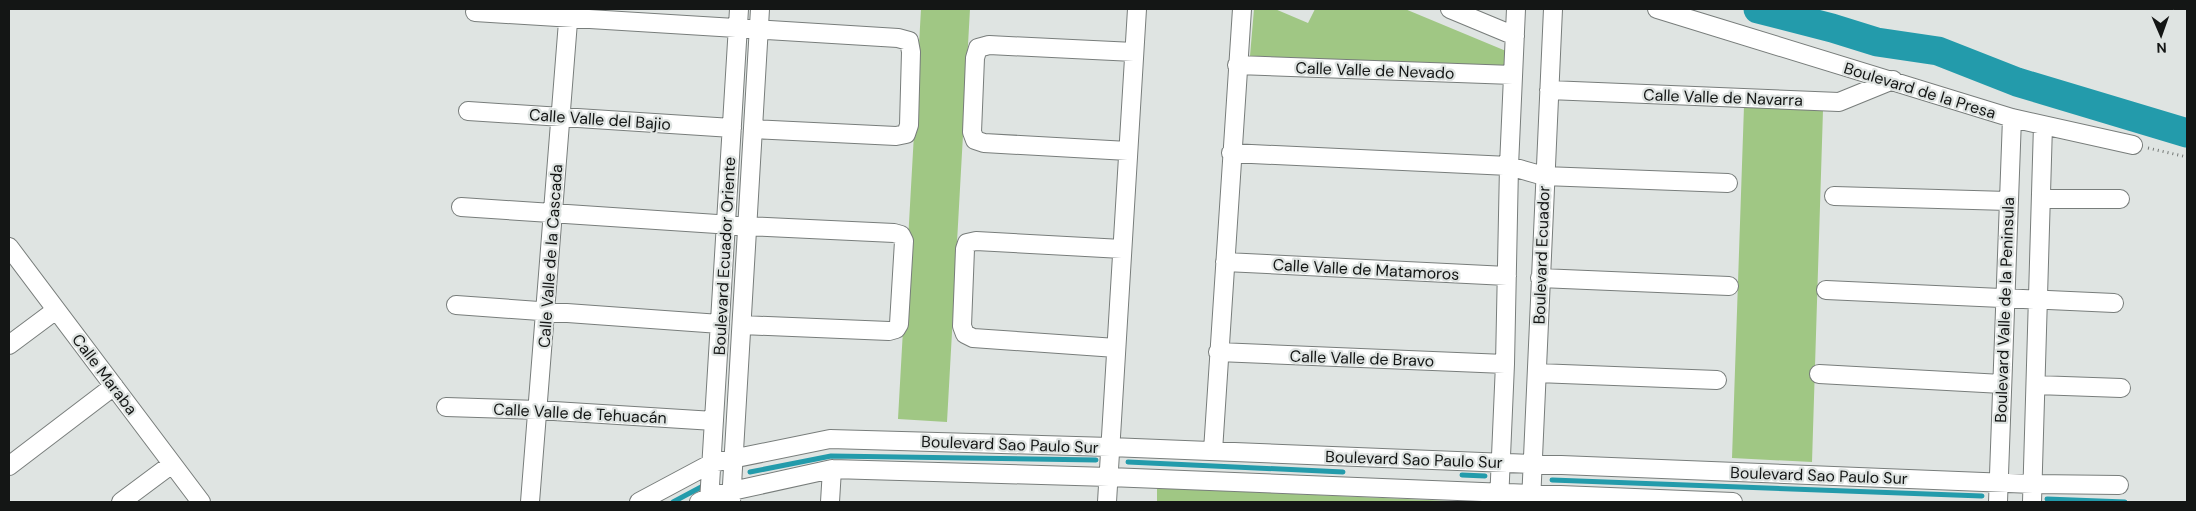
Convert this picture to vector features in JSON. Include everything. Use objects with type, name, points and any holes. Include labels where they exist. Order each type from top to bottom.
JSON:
[{"type":"street","name":"Boulevard Ecuador Oriente","points":[[706,500],[712,463],[739,9]]},
{"type":"street","name":"Boulevard Ecuador Oriente","points":[[732,497],[760,9]]},
{"type":"street","points":[[1107,502],[1137,9]]},
{"type":"street","points":[[1213,451],[1231,153],[1242,9]]},
{"type":"street","points":[[1450,9],[1514,36]]},
{"type":"street","name":"Boulevard Ecuador","points":[[1499,498],[1505,364],[1509,166],[1516,9]]},
{"type":"street","name":"Boulevard Ecuador","points":[[1531,498],[1553,9]]},
{"type":"street","name":"Boulevard de la Presa","points":[[1657,9],[2012,118],[2133,145]]},
{"type":"street","points":[[475,12],[568,13],[759,30],[898,38],[909,41],[911,52],[909,125],[906,134],[896,136],[753,129]]},
{"type":"street","name":"Calle Valle de la Cascada","points":[[530,502],[568,13]]},
{"type":"street","points":[[1128,151],[984,143],[975,140],[972,132],[975,58],[978,48],[989,45],[1134,52]]},
{"type":"street","name":"Calle Valle de Nevado","points":[[1237,65],[1513,75]]},
{"type":"street","name":"Calle Valle de Navarra","points":[[1548,90],[1839,102],[1893,80]]},
{"type":"street","name":"Calle Valle del Bajio","points":[[468,112],[560,116],[732,128]]},
{"type":"street","name":"Boulevard Valle de la Peninsula","points":[[1998,502],[2012,118]]},
{"type":"street","name":"Boulevard Valle de la Peninsula","points":[[2032,502],[2042,125]]},
{"type":"street","points":[[1231,153],[1509,166],[1544,176],[1728,183]]},
{"type":"street","points":[[1834,196],[2008,201]]},
{"type":"street","points":[[2041,199],[2120,199]]},
{"type":"street","points":[[460,207],[901,235],[904,241],[899,324],[896,329],[889,331],[742,325]]},
{"type":"street","points":[[1116,348],[973,338],[965,334],[962,326],[965,249],[968,243],[976,241],[1122,249]]},
{"type":"street","name":"Calle Maraba","points":[[9,246],[201,502]]},
{"type":"street","name":"Calle Valle de Matamoros","points":[[1224,262],[1507,276]]},
{"type":"street","points":[[1540,278],[1729,286]]},
{"type":"street","points":[[1826,290],[2114,303]]},
{"type":"street","points":[[456,305],[720,324]]},
{"type":"street","points":[[9,345],[56,310]]},
{"type":"street","name":"Calle Valle de Bravo","points":[[1218,352],[1505,364]]},
{"type":"street","points":[[1537,373],[1717,380]]},
{"type":"street","points":[[1819,374],[2002,384]]},
{"type":"street","points":[[2036,385],[2122,388]]},
{"type":"street","points":[[9,466],[114,386]]},
{"type":"street","name":"Calle Valle de Tehuacán","points":[[446,407],[538,410],[714,421]]},
{"type":"street","name":"Boulevard Sao Paulo Sur","points":[[639,502],[712,463],[830,439],[1110,447],[2033,484],[2119,485]]},
{"type":"street","points":[[121,502],[172,464]]},
{"type":"street","points":[[830,502],[832,469]]},
{"type":"street","name":"Boulevard Sao Paulo Sur","points":[[706,500],[732,497],[832,469],[1109,477],[1499,498],[1734,502]]},
{"type":"path","points":[[2133,145],[2187,157]]},
{"type":"green space","points":[[921,9],[970,9],[947,422],[898,419]]},
{"type":"green space","points":[[1254,9],[1275,9],[1308,23],[1315,9],[1405,9],[1506,51],[1505,66],[1250,56]]},
{"type":"green space","points":[[1744,106],[1823,110],[1812,462],[1732,458]]},
{"type":"green space","points":[[1157,488],[1474,502],[1157,502]]},
{"type":"waterway","points":[[1758,9],[1877,42],[1938,51],[2017,82],[2187,133]]},
{"type":"waterway","points":[[750,472],[831,456],[1096,460]]},
{"type":"waterway","points":[[1128,462],[1343,472]]},
{"type":"waterway","points":[[1462,475],[1485,476]]},
{"type":"waterway","points":[[1552,480],[1982,496]]},
{"type":"waterway","points":[[673,502],[703,486]]},
{"type":"waterway","points":[[2047,499],[2125,502]]}]
